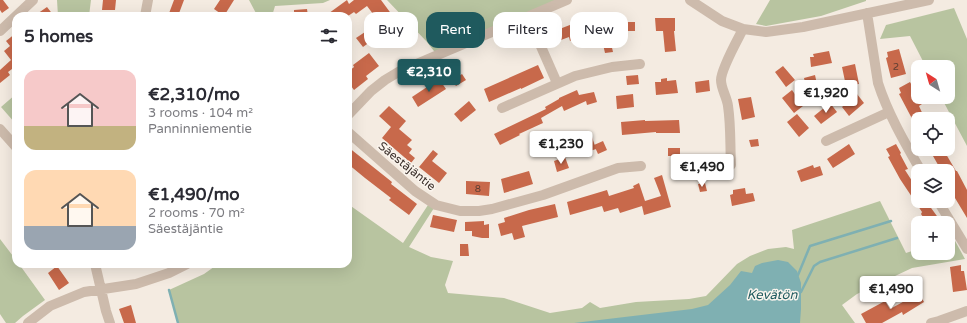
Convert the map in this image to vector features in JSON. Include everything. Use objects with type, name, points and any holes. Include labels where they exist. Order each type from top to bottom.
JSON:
[{"type":"street","points":[[20,12],[32,0]]},
{"type":"street","points":[[146,12],[148,0]]},
{"type":"street","points":[[539,12],[567,0]]},
{"type":"street","points":[[690,0],[722,21],[743,29],[766,32],[803,27],[929,0]]},
{"type":"street","points":[[867,13],[878,83],[889,112],[917,164]]},
{"type":"street","points":[[0,31],[12,19]]},
{"type":"street","points":[[731,165],[730,121],[728,105],[721,79],[725,66],[743,29]]},
{"type":"street","points":[[352,111],[372,90],[400,71],[493,32]]},
{"type":"street","points":[[541,48],[557,84]]},
{"type":"street","points":[[502,108],[574,76],[617,66],[640,64]]},
{"type":"street","points":[[826,141],[889,112]]},
{"type":"street","points":[[0,129],[12,143]]},
{"type":"street","name":"Säestäjäntie","points":[[352,136],[415,191],[436,205],[460,211],[492,209],[543,195],[618,168],[641,166]]},
{"type":"street","points":[[942,208],[967,249]]},
{"type":"street","points":[[96,268],[110,323]]},
{"type":"street","points":[[30,322],[50,306],[84,292],[102,288],[136,284],[179,268]]},
{"type":"street","points":[[931,323],[967,311]]},
{"type":"green space","points":[[57,0],[91,0],[90,12],[58,12]]},
{"type":"green space","points":[[249,0],[330,0],[323,3],[275,6],[273,12],[255,12]]},
{"type":"green space","points":[[387,0],[567,0],[539,12],[493,12],[493,31],[485,35],[485,12],[426,12],[426,41],[418,33],[418,12],[398,12]]},
{"type":"green space","points":[[770,0],[866,1],[821,16],[766,26],[756,24]]},
{"type":"green space","points":[[954,8],[967,39],[967,146],[955,123],[955,112],[949,112],[945,104],[955,104],[955,60],[922,60],[910,36],[880,39],[886,25]]},
{"type":"green space","points":[[432,48],[454,48],[437,55]]},
{"type":"green space","points":[[12,97],[12,120],[1,107]]},
{"type":"green space","points":[[880,201],[906,253],[911,251],[911,260],[955,260],[955,241],[965,259],[912,268],[857,294],[842,305],[855,323],[178,323],[169,290],[204,274],[212,268],[352,268],[352,207],[403,243],[428,205],[434,208],[409,247],[431,257],[453,261],[445,285],[448,293],[504,298],[550,313],[582,308],[590,302],[600,308],[636,302],[689,299],[706,296],[737,264],[750,256],[768,249],[786,247],[794,249],[792,230]]},
{"type":"green space","points":[[0,239],[12,255],[12,268],[22,268],[45,300],[15,323],[6,323],[0,314]]},
{"type":"water","name":"Kevätön","points":[[778,260],[788,262],[797,271],[801,283],[800,323],[574,323],[692,309],[708,305],[730,285],[741,271],[752,273],[755,266]]},
{"type":"building","points":[[0,0],[3,0],[9,8],[2,13],[0,10]]},
{"type":"building","points":[[103,0],[116,0],[115,10],[102,10]]},
{"type":"building","points":[[174,0],[184,0],[180,12],[170,12]]},
{"type":"building","points":[[220,0],[234,0],[226,12],[218,12],[214,9]]},
{"type":"building","points":[[347,0],[349,4],[354,0],[381,0],[390,12],[372,12],[367,6],[356,14],[352,12],[330,12]]},
{"type":"building","points":[[47,7],[51,12],[40,12]]},
{"type":"building","points":[[307,9],[307,12],[294,12],[294,10]]},
{"type":"building","points":[[655,18],[675,18],[674,31],[676,51],[665,52],[663,31],[656,31]]},
{"type":"building","points":[[628,22],[635,22],[635,31],[628,31]]},
{"type":"building","points":[[570,25],[570,41],[569,37],[562,40],[562,28]]},
{"type":"building","points":[[364,33],[364,46],[363,47],[356,38]]},
{"type":"building","points":[[12,36],[12,69],[8,72],[10,75],[0,83],[0,70],[11,60],[4,51],[10,46],[6,41]]},
{"type":"building","points":[[604,48],[612,48],[613,52],[605,53]]},
{"type":"building","points":[[899,49],[906,74],[891,78],[886,58],[888,57],[887,52]]},
{"type":"building","points":[[829,51],[832,63],[811,67],[810,57],[814,57],[813,54]]},
{"type":"building","points":[[369,53],[379,66],[366,76],[368,79],[354,90],[352,87],[353,65]]},
{"type":"building","points":[[855,64],[859,84],[846,86],[842,67]]},
{"type":"building","points":[[538,65],[544,78],[489,102],[484,89]]},
{"type":"building","points":[[783,66],[795,80],[786,87],[775,72]]},
{"type":"building","points":[[462,74],[466,80],[456,86],[452,81]]},
{"type":"building","points":[[638,75],[639,84],[627,85],[626,76]]},
{"type":"building","points":[[815,75],[820,98],[809,100],[804,78]]},
{"type":"building","points":[[667,78],[667,81],[676,80],[678,93],[656,95],[655,82],[661,82],[661,79]]},
{"type":"building","points":[[439,79],[446,89],[418,107],[412,97]]},
{"type":"building","points":[[709,80],[710,91],[696,93],[695,82]]},
{"type":"building","points":[[910,82],[911,104],[922,104],[919,106],[922,112],[911,112],[911,117],[899,94],[901,93],[899,88]]},
{"type":"building","points":[[577,90],[579,95],[594,92],[597,102],[587,105],[586,101],[564,111],[562,106],[541,118],[543,123],[500,145],[494,134],[546,109],[545,107],[559,98]]},
{"type":"building","points":[[792,90],[803,106],[794,113],[782,98]]},
{"type":"building","points":[[633,94],[634,107],[617,109],[616,96]]},
{"type":"building","points":[[857,94],[864,103],[849,116],[842,107]]},
{"type":"building","points":[[751,97],[755,117],[742,120],[738,99]]},
{"type":"building","points":[[469,101],[476,110],[461,122],[454,114]]},
{"type":"building","points":[[830,103],[837,112],[821,124],[814,116]]},
{"type":"building","points":[[389,106],[406,121],[399,129],[412,140],[407,145],[412,149],[409,153],[415,158],[411,163],[382,138],[391,127],[379,116]]},
{"type":"building","points":[[797,114],[809,128],[799,137],[787,122]]},
{"type":"building","points":[[679,120],[680,133],[656,132],[622,135],[621,122]]},
{"type":"building","points":[[592,137],[596,149],[575,156],[571,144]]},
{"type":"building","points":[[758,139],[759,146],[751,147],[749,140]]},
{"type":"building","points":[[603,141],[607,150],[598,154],[594,145]]},
{"type":"building","points":[[849,144],[855,154],[833,168],[827,159]]},
{"type":"building","points":[[896,144],[901,153],[900,154],[908,169],[905,170],[911,179],[911,196],[888,157],[890,156],[886,149]]},
{"type":"building","points":[[668,148],[680,148],[680,156],[668,156]]},
{"type":"building","points":[[352,150],[417,204],[409,215],[389,200],[391,198],[352,167]]},
{"type":"building","points":[[433,150],[438,154],[432,161],[447,173],[439,183],[419,167]]},
{"type":"building","points":[[933,156],[947,156],[952,164],[938,164]]},
{"type":"building","points":[[565,157],[569,168],[557,172],[554,161]]},
{"type":"building","points":[[813,165],[814,168],[820,166],[823,175],[801,182],[797,171]]},
{"type":"building","points":[[955,169],[967,190],[967,218],[955,198]]},
{"type":"building","points":[[529,171],[533,184],[504,193],[501,179]]},
{"type":"building","points":[[662,175],[671,207],[644,215],[642,206],[620,213],[618,208],[604,212],[602,206],[570,215],[567,202],[607,190],[609,196],[634,188],[633,186],[639,183],[645,201],[661,196],[654,178]]},
{"type":"building","points":[[466,181],[490,182],[489,196],[466,194]]},
{"type":"building","points":[[705,183],[707,191],[700,192],[698,184]]},
{"type":"building","points":[[745,188],[746,194],[753,193],[755,201],[732,206],[730,195],[733,194],[733,190]]},
{"type":"building","points":[[555,204],[558,217],[522,226],[525,237],[514,240],[512,233],[501,236],[498,224],[505,222],[504,218]]},
{"type":"building","points":[[919,208],[931,208],[937,216],[922,216]]},
{"type":"building","points":[[433,215],[457,220],[454,232],[430,227]]},
{"type":"building","points":[[484,221],[484,225],[489,224],[489,238],[472,236],[472,231],[465,231],[465,222]]},
{"type":"building","points":[[460,244],[468,244],[469,256],[460,256]]},
{"type":"building","points":[[961,265],[961,271],[964,271],[967,290],[953,292],[950,267]]},
{"type":"building","points":[[54,268],[58,268],[69,283],[59,290],[48,273]]},
{"type":"building","points":[[918,291],[924,302],[903,315],[902,312],[882,323],[866,323],[861,314],[885,301],[890,309],[912,297],[911,295]]},
{"type":"building","points":[[131,305],[136,323],[124,323],[119,309]]},
{"type":"waterway","points":[[798,275],[810,246],[891,221]]},
{"type":"waterway","points":[[801,292],[814,266],[820,262],[897,238]]},
{"type":"waterway","points":[[169,290],[178,323]]}]
